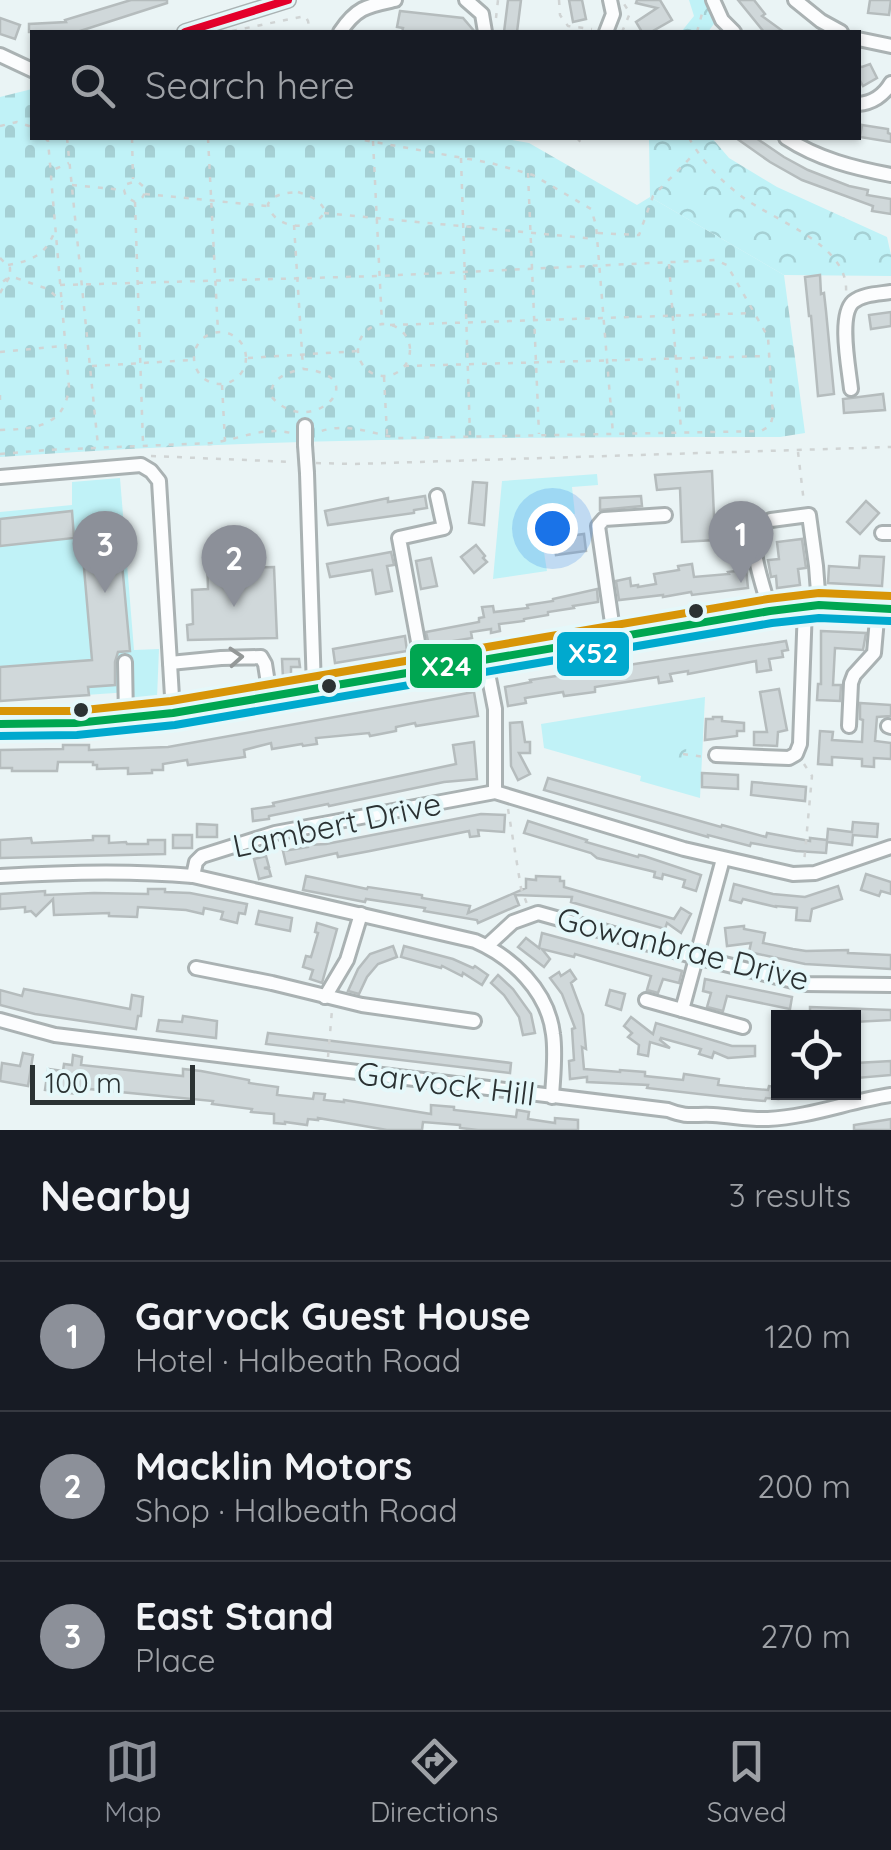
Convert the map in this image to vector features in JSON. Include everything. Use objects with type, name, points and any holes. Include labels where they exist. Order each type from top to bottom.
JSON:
[{"type":"main road","points":[[0,724],[76,723],[173,713],[770,611],[812,606],[884,608]]},
{"type":"street","points":[[192,30],[288,0]]},
{"type":"street","points":[[342,30],[361,8],[395,0]]},
{"type":"street","points":[[466,0],[482,14],[485,30]]},
{"type":"street","points":[[605,30],[612,14],[610,0]]},
{"type":"street","points":[[795,0],[838,30]]},
{"type":"street","points":[[709,2],[732,30]]},
{"type":"street","points":[[861,39],[891,46]]},
{"type":"street","points":[[0,55],[30,69]]},
{"type":"street","points":[[861,104],[886,89],[891,107]]},
{"type":"street","points":[[790,140],[827,159],[891,175]]},
{"type":"street","points":[[852,389],[846,311],[866,295],[891,292]]},
{"type":"street","points":[[305,437],[311,468],[314,688]]},
{"type":"street","points":[[154,456],[156,476]]},
{"type":"street","points":[[0,477],[141,465],[156,476],[173,713]]},
{"type":"street","points":[[423,668],[399,538],[444,528],[437,496]]},
{"type":"street","points":[[614,636],[598,526],[604,518],[665,514]]},
{"type":"street","points":[[716,755],[789,758],[796,754],[800,744],[812,606],[809,515],[763,522],[756,527],[756,553],[770,611]]},
{"type":"street","points":[[849,726],[851,683],[874,653],[884,608]]},
{"type":"street","points":[[170,664],[261,656],[270,696]]},
{"type":"street","points":[[484,658],[495,709],[500,793]]},
{"type":"street","points":[[125,662],[126,718]]},
{"type":"street","name":"Lambert Drive","points":[[193,876],[196,862],[202,856],[275,833],[500,793],[723,859],[803,874]]},
{"type":"street","points":[[803,874],[891,847]]},
{"type":"street","points":[[682,1010],[723,859]]},
{"type":"street","points":[[0,876],[69,872],[193,876],[475,941],[526,976],[549,1016],[554,1053],[552,1097]]},
{"type":"street","points":[[330,998],[347,960],[360,914]]},
{"type":"street","name":"Gowanbrae Drive","points":[[486,946],[513,922],[546,914],[805,984],[891,986]]},
{"type":"street","points":[[196,968],[330,998],[474,1021]]},
{"type":"street","points":[[646,1000],[744,1027]]},
{"type":"street","name":"Garvock Hill","points":[[0,1020],[54,1035],[668,1110],[686,1124],[709,1114],[771,1119],[891,1095]]},
{"type":"path","points":[[496,20],[498,0]]},
{"type":"path","points":[[559,0],[560,15],[568,26],[598,30]]},
{"type":"path","points":[[622,0],[630,13],[623,30]]},
{"type":"path","points":[[698,30],[709,2]]},
{"type":"path","points":[[237,30],[304,16],[310,30]]},
{"type":"path","points":[[228,20],[232,30]]},
{"type":"path","points":[[0,126],[17,122],[30,126]]},
{"type":"path","points":[[0,430],[38,427],[56,418],[68,400],[46,140]]},
{"type":"path","points":[[67,140],[98,448]]},
{"type":"path","points":[[132,140],[133,181]]},
{"type":"path","points":[[208,140],[218,332]]},
{"type":"path","points":[[366,140],[461,156],[528,173],[591,209],[597,233],[613,434]]},
{"type":"path","points":[[579,140],[583,145]]},
{"type":"path","points":[[690,140],[715,173],[738,194],[766,214],[816,240],[831,254],[846,278],[846,292],[854,301]]},
{"type":"path","points":[[373,141],[382,324]]},
{"type":"path","points":[[597,233],[639,235],[653,196],[696,151]]},
{"type":"path","points":[[461,156],[470,436]]},
{"type":"path","points":[[51,178],[54,169],[69,163]]},
{"type":"path","points":[[528,173],[539,435]]},
{"type":"path","points":[[135,202],[126,197],[127,184],[142,184],[145,194]]},
{"type":"path","points":[[72,185],[124,190]]},
{"type":"path","points":[[298,192],[322,204],[324,213],[313,224],[294,225],[274,218],[268,206],[272,198],[298,192]]},
{"type":"path","points":[[145,194],[268,206]]},
{"type":"path","points":[[135,202],[145,194]]},
{"type":"path","points":[[135,202],[143,446]]},
{"type":"path","points":[[324,213],[597,239]]},
{"type":"path","points":[[294,225],[303,370]]},
{"type":"path","points":[[56,228],[46,250],[27,262],[3,260],[10,276],[48,289],[62,302]]},
{"type":"path","points":[[0,454],[225,441],[270,430],[305,437],[338,426],[387,436],[760,431],[770,426],[773,416],[768,336],[728,265],[715,260],[379,276],[60,285]]},
{"type":"path","points":[[669,262],[681,432]]},
{"type":"path","points":[[0,284],[10,276]]},
{"type":"path","points":[[0,293],[10,276]]},
{"type":"path","points":[[390,325],[398,328],[410,350],[398,372],[373,374],[361,362],[358,352],[366,331],[382,324],[755,313]]},
{"type":"path","points":[[218,332],[235,336],[246,358],[241,374],[222,384],[203,377],[195,360],[203,339],[218,332]]},
{"type":"path","points":[[0,352],[66,346]]},
{"type":"path","points":[[246,358],[358,352]]},
{"type":"path","points":[[404,366],[769,356]]},
{"type":"path","points":[[90,366],[195,360]]},
{"type":"path","points":[[303,370],[330,376],[337,392],[324,407],[296,412],[283,407],[270,390],[283,375],[303,370]]},
{"type":"path","points":[[384,376],[387,436]]},
{"type":"path","points":[[222,384],[225,441]]},
{"type":"path","points":[[0,395],[0,404]]},
{"type":"path","points":[[311,468],[891,447]]},
{"type":"path","points":[[798,450],[805,516]]},
{"type":"path","points":[[154,456],[295,462]]},
{"type":"path","points":[[683,754],[716,755]]},
{"type":"path","points":[[796,754],[812,776],[803,874]]},
{"type":"path","points":[[500,793],[530,915]]},
{"type":"path","points":[[327,1069],[330,998]]},
{"type":"green space","points":[[689,0],[706,0],[716,21],[709,30],[683,30],[694,16]]},
{"type":"green space","points":[[30,90],[30,140],[529,143],[637,205],[650,197],[784,275],[805,433],[780,437],[292,442],[0,457],[0,97]]},
{"type":"green space","points":[[649,140],[714,140],[729,158],[777,187],[887,237],[891,276],[784,275],[650,197]]},
{"type":"green space","points":[[597,474],[598,485],[572,487],[575,514],[539,521],[547,571],[493,579],[502,481]]},
{"type":"green space","points":[[120,478],[134,650],[159,649],[157,698],[133,706],[129,692],[0,701],[0,512],[72,505],[72,482]]},
{"type":"green space","points":[[705,697],[700,798],[544,748],[541,724]]},
{"type":"green space","points":[[677,731],[687,732],[685,776],[674,775]]},
{"type":"building","points":[[131,0],[167,0],[83,30],[29,32],[29,24],[65,20]]},
{"type":"building","points":[[508,0],[521,0],[517,30],[504,30]]},
{"type":"building","points":[[569,0],[582,0],[586,19],[573,22]]},
{"type":"building","points":[[660,0],[672,20],[654,30],[641,30],[636,22],[657,8],[636,3]]},
{"type":"building","points":[[738,0],[754,0],[765,14],[762,16],[781,30],[762,30]]},
{"type":"building","points":[[870,0],[891,0],[889,15],[868,13]]},
{"type":"building","points":[[400,11],[463,18],[473,30],[402,30],[397,27]]},
{"type":"building","points":[[0,18],[20,25],[15,39],[0,34]]},
{"type":"building","points":[[870,64],[877,78],[863,86],[861,82],[862,67]]},
{"type":"building","points":[[862,125],[888,129],[891,142],[861,137]]},
{"type":"building","points":[[739,140],[759,140],[808,170],[868,190],[867,195],[891,199],[891,214],[872,211],[873,206],[802,180]]},
{"type":"building","points":[[820,275],[834,394],[818,396],[805,277]]},
{"type":"building","points":[[891,312],[891,326],[871,329],[869,315]]},
{"type":"building","points":[[883,394],[885,410],[844,413],[843,399]]},
{"type":"building","points":[[712,471],[715,540],[682,542],[680,488],[657,490],[655,475]]},
{"type":"building","points":[[473,482],[487,483],[484,525],[469,523]]},
{"type":"building","points":[[425,496],[427,508],[414,513],[328,525],[325,511],[388,498],[388,502]]},
{"type":"building","points":[[641,496],[642,506],[600,510],[600,498]]},
{"type":"building","points":[[866,501],[879,513],[860,534],[847,522]]},
{"type":"building","points":[[72,511],[74,538],[0,546],[0,519]]},
{"type":"building","points":[[119,531],[130,651],[118,652],[115,685],[88,687],[89,695],[0,701],[0,667],[92,660],[81,534]]},
{"type":"building","points":[[584,534],[586,551],[556,555],[553,538]]},
{"type":"building","points":[[802,539],[806,568],[798,569],[800,585],[777,588],[768,560],[779,559],[777,542]]},
{"type":"building","points":[[476,545],[487,562],[474,573],[461,557]]},
{"type":"building","points":[[744,549],[748,588],[619,600],[616,581],[630,578],[631,586],[638,587],[656,584],[654,574],[692,564],[694,577],[729,574],[737,571],[735,550]]},
{"type":"building","points":[[391,552],[394,565],[387,566],[392,591],[376,594],[372,570],[330,577],[327,564]]},
{"type":"building","points":[[241,555],[241,568],[274,567],[277,638],[188,640],[187,625],[193,624],[192,590],[208,589],[207,556]]},
{"type":"building","points":[[860,556],[884,557],[882,586],[828,583],[829,566],[859,568]]},
{"type":"building","points":[[431,558],[437,586],[421,589],[416,561]]},
{"type":"building","points":[[597,589],[598,602],[499,624],[500,631],[471,632],[472,638],[429,645],[426,632],[479,622],[484,617],[482,607],[493,606],[494,612],[528,608],[527,605]]},
{"type":"building","points":[[821,631],[866,633],[863,650],[835,648],[833,685],[841,685],[840,701],[817,700],[821,684]]},
{"type":"building","points":[[405,636],[407,651],[335,663],[333,649]]},
{"type":"building","points":[[786,641],[788,650],[782,651],[783,657],[769,659],[771,670],[757,672],[756,661],[670,674],[672,681],[659,683],[658,677],[595,687],[595,692],[525,698],[526,703],[508,706],[505,687],[530,680]]},
{"type":"building","points":[[282,659],[299,659],[300,667],[291,667],[291,678],[283,678]]},
{"type":"building","points":[[779,689],[787,730],[778,732],[777,746],[754,745],[754,732],[767,732],[760,692]]},
{"type":"building","points":[[474,692],[478,716],[416,726],[415,723],[370,736],[369,733],[316,738],[317,744],[303,746],[272,749],[271,743],[244,750],[245,757],[188,765],[187,760],[163,764],[163,770],[152,773],[128,774],[128,768],[97,769],[93,762],[58,762],[57,771],[0,768],[0,750],[63,749],[63,745],[89,745],[89,750],[168,747]]},
{"type":"building","points":[[860,703],[891,705],[891,716],[877,717],[875,741],[891,743],[891,759],[874,758],[874,767],[862,766],[862,759],[832,757],[832,765],[818,764],[820,731],[833,732],[832,740],[862,742]]},
{"type":"building","points":[[706,719],[744,723],[744,731],[737,731],[737,736],[705,740]]},
{"type":"building","points":[[522,722],[530,753],[519,753],[530,774],[518,780],[511,766],[510,723]]},
{"type":"building","points":[[474,742],[477,779],[444,782],[253,821],[252,809],[274,806],[273,803],[456,764],[453,745]]},
{"type":"building","points":[[702,773],[738,775],[738,789],[702,787]]},
{"type":"building","points":[[548,778],[766,837],[767,833],[827,840],[828,829],[852,832],[853,822],[878,824],[877,837],[853,835],[852,845],[827,842],[826,853],[751,843],[750,846],[544,790]]},
{"type":"building","points":[[752,782],[806,787],[805,801],[751,795]]},
{"type":"building","points":[[481,814],[505,815],[504,832],[478,830],[479,836],[470,837],[469,831],[286,864],[283,851],[308,845]]},
{"type":"building","points":[[528,821],[701,875],[696,891],[683,887],[685,880],[663,874],[662,879],[654,877],[655,872],[597,858],[524,833]]},
{"type":"building","points":[[197,824],[217,825],[217,837],[197,837]]},
{"type":"building","points":[[173,835],[192,835],[192,848],[173,848]]},
{"type":"building","points":[[93,836],[109,836],[109,843],[127,844],[165,840],[165,854],[0,858],[0,840],[31,838],[32,843],[93,840]]},
{"type":"building","points":[[266,856],[269,867],[264,868],[269,869],[271,876],[259,879],[254,859]]},
{"type":"building","points":[[866,874],[891,882],[891,894],[881,891],[879,896],[861,890]]},
{"type":"building","points":[[306,876],[422,895],[470,906],[468,913],[526,888],[526,879],[560,877],[564,887],[674,919],[681,908],[691,914],[681,933],[667,923],[665,929],[571,902],[572,897],[515,895],[519,905],[478,923],[424,911],[425,908],[303,890]]},
{"type":"building","points":[[734,884],[805,897],[838,886],[842,899],[812,909],[810,921],[796,920],[797,908],[730,900]]},
{"type":"building","points":[[148,889],[247,904],[245,914],[239,913],[237,923],[221,919],[223,912],[204,908],[203,914],[138,907],[137,917],[109,913],[54,915],[53,899],[36,916],[25,912],[25,907],[0,909],[0,894],[148,894]]},
{"type":"building","points":[[259,911],[292,918],[290,931],[256,924]]},
{"type":"building","points":[[317,923],[337,929],[322,983],[310,979],[313,970],[303,967],[306,956],[311,957]]},
{"type":"building","points":[[744,926],[765,933],[763,943],[793,949],[891,955],[891,969],[805,964],[749,952],[751,943],[727,946],[725,928]]},
{"type":"building","points":[[542,933],[682,971],[679,983],[663,979],[658,993],[647,990],[651,976],[575,954],[574,957],[542,949],[550,959],[544,967],[518,947],[526,938],[539,948]]},
{"type":"building","points":[[393,946],[397,957],[378,964],[359,994],[348,991],[370,954]]},
{"type":"building","points":[[404,946],[475,966],[488,975],[482,985],[463,973],[462,976],[442,966],[401,957]]},
{"type":"building","points":[[570,970],[576,979],[571,983],[583,1015],[584,1069],[645,1072],[645,1076],[683,1080],[684,1074],[719,1079],[718,1085],[768,1090],[771,1086],[771,1098],[742,1099],[647,1088],[648,1085],[587,1082],[587,1077],[570,1079],[575,1028],[562,994],[550,978],[559,972],[561,976]]},
{"type":"building","points":[[498,975],[531,1014],[535,1033],[523,1035],[519,1017],[491,983]]},
{"type":"building","points":[[705,979],[792,997],[790,1009],[727,996],[723,1011],[707,1007],[711,993],[703,991]]},
{"type":"building","points":[[24,989],[130,1009],[132,995],[143,997],[141,1016],[136,1029],[0,1005],[0,990],[22,996]]},
{"type":"building","points":[[610,990],[625,994],[621,1010],[606,1005]]},
{"type":"building","points":[[810,1007],[891,1010],[891,1020],[861,1022],[861,1010]]},
{"type":"building","points":[[183,1016],[217,1021],[216,1038],[157,1031],[159,1020],[182,1022]]},
{"type":"building","points":[[631,1017],[653,1034],[656,1023],[732,1046],[755,1046],[755,1056],[728,1058],[714,1052],[712,1058],[699,1054],[701,1049],[661,1038],[670,1048],[650,1042],[648,1056],[638,1054],[639,1045],[628,1037],[632,1033],[624,1026]]},
{"type":"building","points":[[268,1033],[511,1063],[510,1073],[266,1044]]},
{"type":"building","points":[[23,1053],[33,1055],[28,1086],[0,1081],[2,1063],[20,1066]]},
{"type":"building","points":[[73,1055],[82,1057],[81,1065],[183,1076],[183,1069],[249,1080],[278,1087],[277,1095],[313,1099],[314,1093],[325,1094],[324,1100],[431,1114],[431,1105],[516,1117],[517,1110],[529,1112],[528,1119],[555,1123],[555,1118],[578,1120],[578,1130],[478,1130],[423,1122],[422,1130],[387,1130],[318,1118],[308,1119],[307,1125],[285,1124],[274,1123],[274,1114],[212,1104],[213,1101],[78,1088],[78,1094],[45,1090],[48,1069],[63,1071],[64,1064],[72,1065]]},
{"type":"building","points":[[891,1061],[891,1075],[861,1078],[861,1063]]},
{"type":"building","points":[[891,1119],[891,1130],[854,1130],[854,1125]]},
{"type":"transit line","points":[[191,30],[288,0]]},
{"type":"transit line","points":[[0,711],[75,711],[171,701],[768,599],[819,593],[891,596]]},
{"type":"transit line","name":"X24","points":[[0,724],[76,723],[173,713],[770,611],[819,605],[891,609]]},
{"type":"transit line","name":"X52","points":[[0,736],[77,735],[175,725],[772,623],[819,618],[890,621]]},
{"type":"place","name":"Garvock Guest House","points":[[741,583]]},
{"type":"place","name":"East Stand","points":[[105,593]]},
{"type":"place","name":"Macklin Motors","points":[[234,607]]}]
